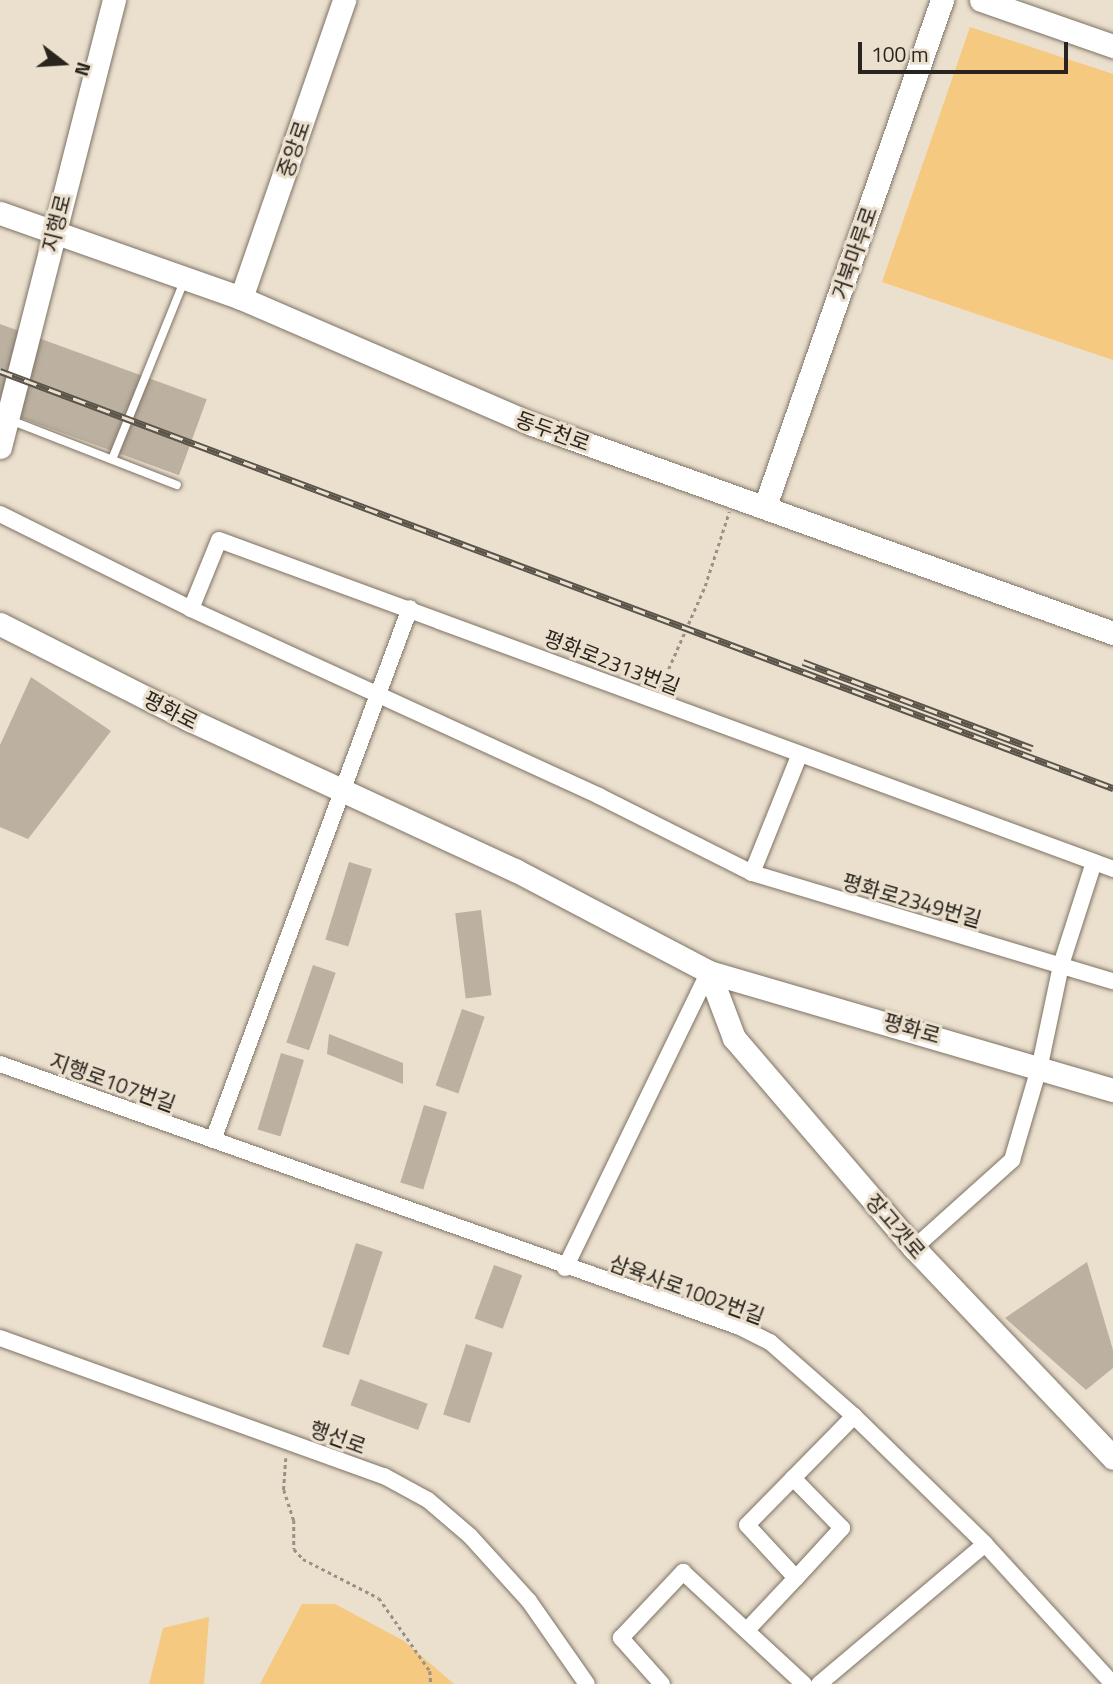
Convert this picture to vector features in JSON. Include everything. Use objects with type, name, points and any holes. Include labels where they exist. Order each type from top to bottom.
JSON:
[{"type":"street","name":"지행로","points":[[0,447],[114,0]]},
{"type":"street","name":"중앙로","points":[[241,299],[344,0]]},
{"type":"street","name":"거북마루로","points":[[765,506],[942,0]]},
{"type":"street","points":[[981,0],[1113,46]]},
{"type":"street","name":"동두천로","points":[[0,213],[241,299],[532,424],[1113,633]]},
{"type":"street","points":[[0,514],[191,609],[380,693],[752,873],[799,756],[1113,869]]},
{"type":"street","name":"평화로2313번길","points":[[191,609],[219,540],[410,608],[799,756]]},
{"type":"street","points":[[213,1140],[410,608]]},
{"type":"street","name":"평화로","points":[[0,624],[344,792],[515,870],[709,972],[1040,1065],[1113,1090]]},
{"type":"street","points":[[914,1248],[1012,1160],[1040,1065],[1061,965],[1094,862]]},
{"type":"street","name":"평화로2349번길","points":[[752,873],[1113,981]]},
{"type":"street","points":[[565,1268],[709,972]]},
{"type":"street","name":"장고갯로","points":[[709,972],[734,1038],[914,1248],[1113,1458]]},
{"type":"street","name":"지행로107번길","points":[[0,1064],[213,1140]]},
{"type":"street","name":"삼육사로1002번길","points":[[213,1140],[565,1268],[740,1327],[770,1342],[854,1416],[985,1544],[1113,1684]]},
{"type":"street","name":"행선로","points":[[0,1338],[384,1476],[428,1500],[470,1536],[529,1601],[587,1684]]},
{"type":"street","points":[[796,1578],[747,1525],[854,1416]]},
{"type":"street","points":[[747,1630],[842,1528],[793,1478]]},
{"type":"street","points":[[819,1684],[985,1544]]},
{"type":"street","points":[[662,1684],[621,1638],[683,1572],[804,1684]]},
{"type":"lane","points":[[113,457],[185,278]]},
{"type":"lane","points":[[7,418],[113,457],[177,485]]},
{"type":"path","points":[[654,701],[705,586],[734,495]]},
{"type":"path","points":[[286,1440],[284,1490],[294,1520],[294,1549],[303,1559],[379,1598],[430,1671],[431,1684]]},
{"type":"shaded area","points":[[970,27],[1113,74],[1113,360],[882,282]]},
{"type":"shaded area","points":[[302,1604],[335,1604],[404,1641],[454,1684],[260,1684]]},
{"type":"shaded area","points":[[209,1617],[204,1684],[149,1684],[163,1628]]},
{"type":"building","points":[[0,324],[207,399],[179,475],[0,410]]},
{"type":"building","points":[[31,677],[111,731],[28,839],[0,827],[0,745]]},
{"type":"building","points":[[349,862],[372,869],[348,946],[325,939]]},
{"type":"building","points":[[481,910],[491,995],[466,999],[455,913]]},
{"type":"building","points":[[313,965],[336,973],[309,1050],[286,1043]]},
{"type":"building","points":[[462,1009],[485,1017],[458,1093],[436,1086]]},
{"type":"building","points":[[329,1034],[403,1063],[403,1084],[327,1054]]},
{"type":"building","points":[[281,1053],[304,1060],[281,1137],[258,1130]]},
{"type":"building","points":[[424,1105],[447,1112],[423,1189],[400,1182]]},
{"type":"building","points":[[356,1243],[383,1252],[349,1355],[322,1347]]},
{"type":"building","points":[[1087,1262],[1113,1350],[1113,1368],[1086,1390],[1005,1318]]},
{"type":"building","points":[[494,1265],[522,1275],[503,1329],[475,1319]]},
{"type":"building","points":[[466,1344],[493,1353],[470,1423],[443,1414]]},
{"type":"building","points":[[360,1379],[428,1404],[418,1430],[350,1405]]},
{"type":"railway","points":[[0,371],[1113,788]]},
{"type":"railway","points":[[803,662],[1032,748]]}]
